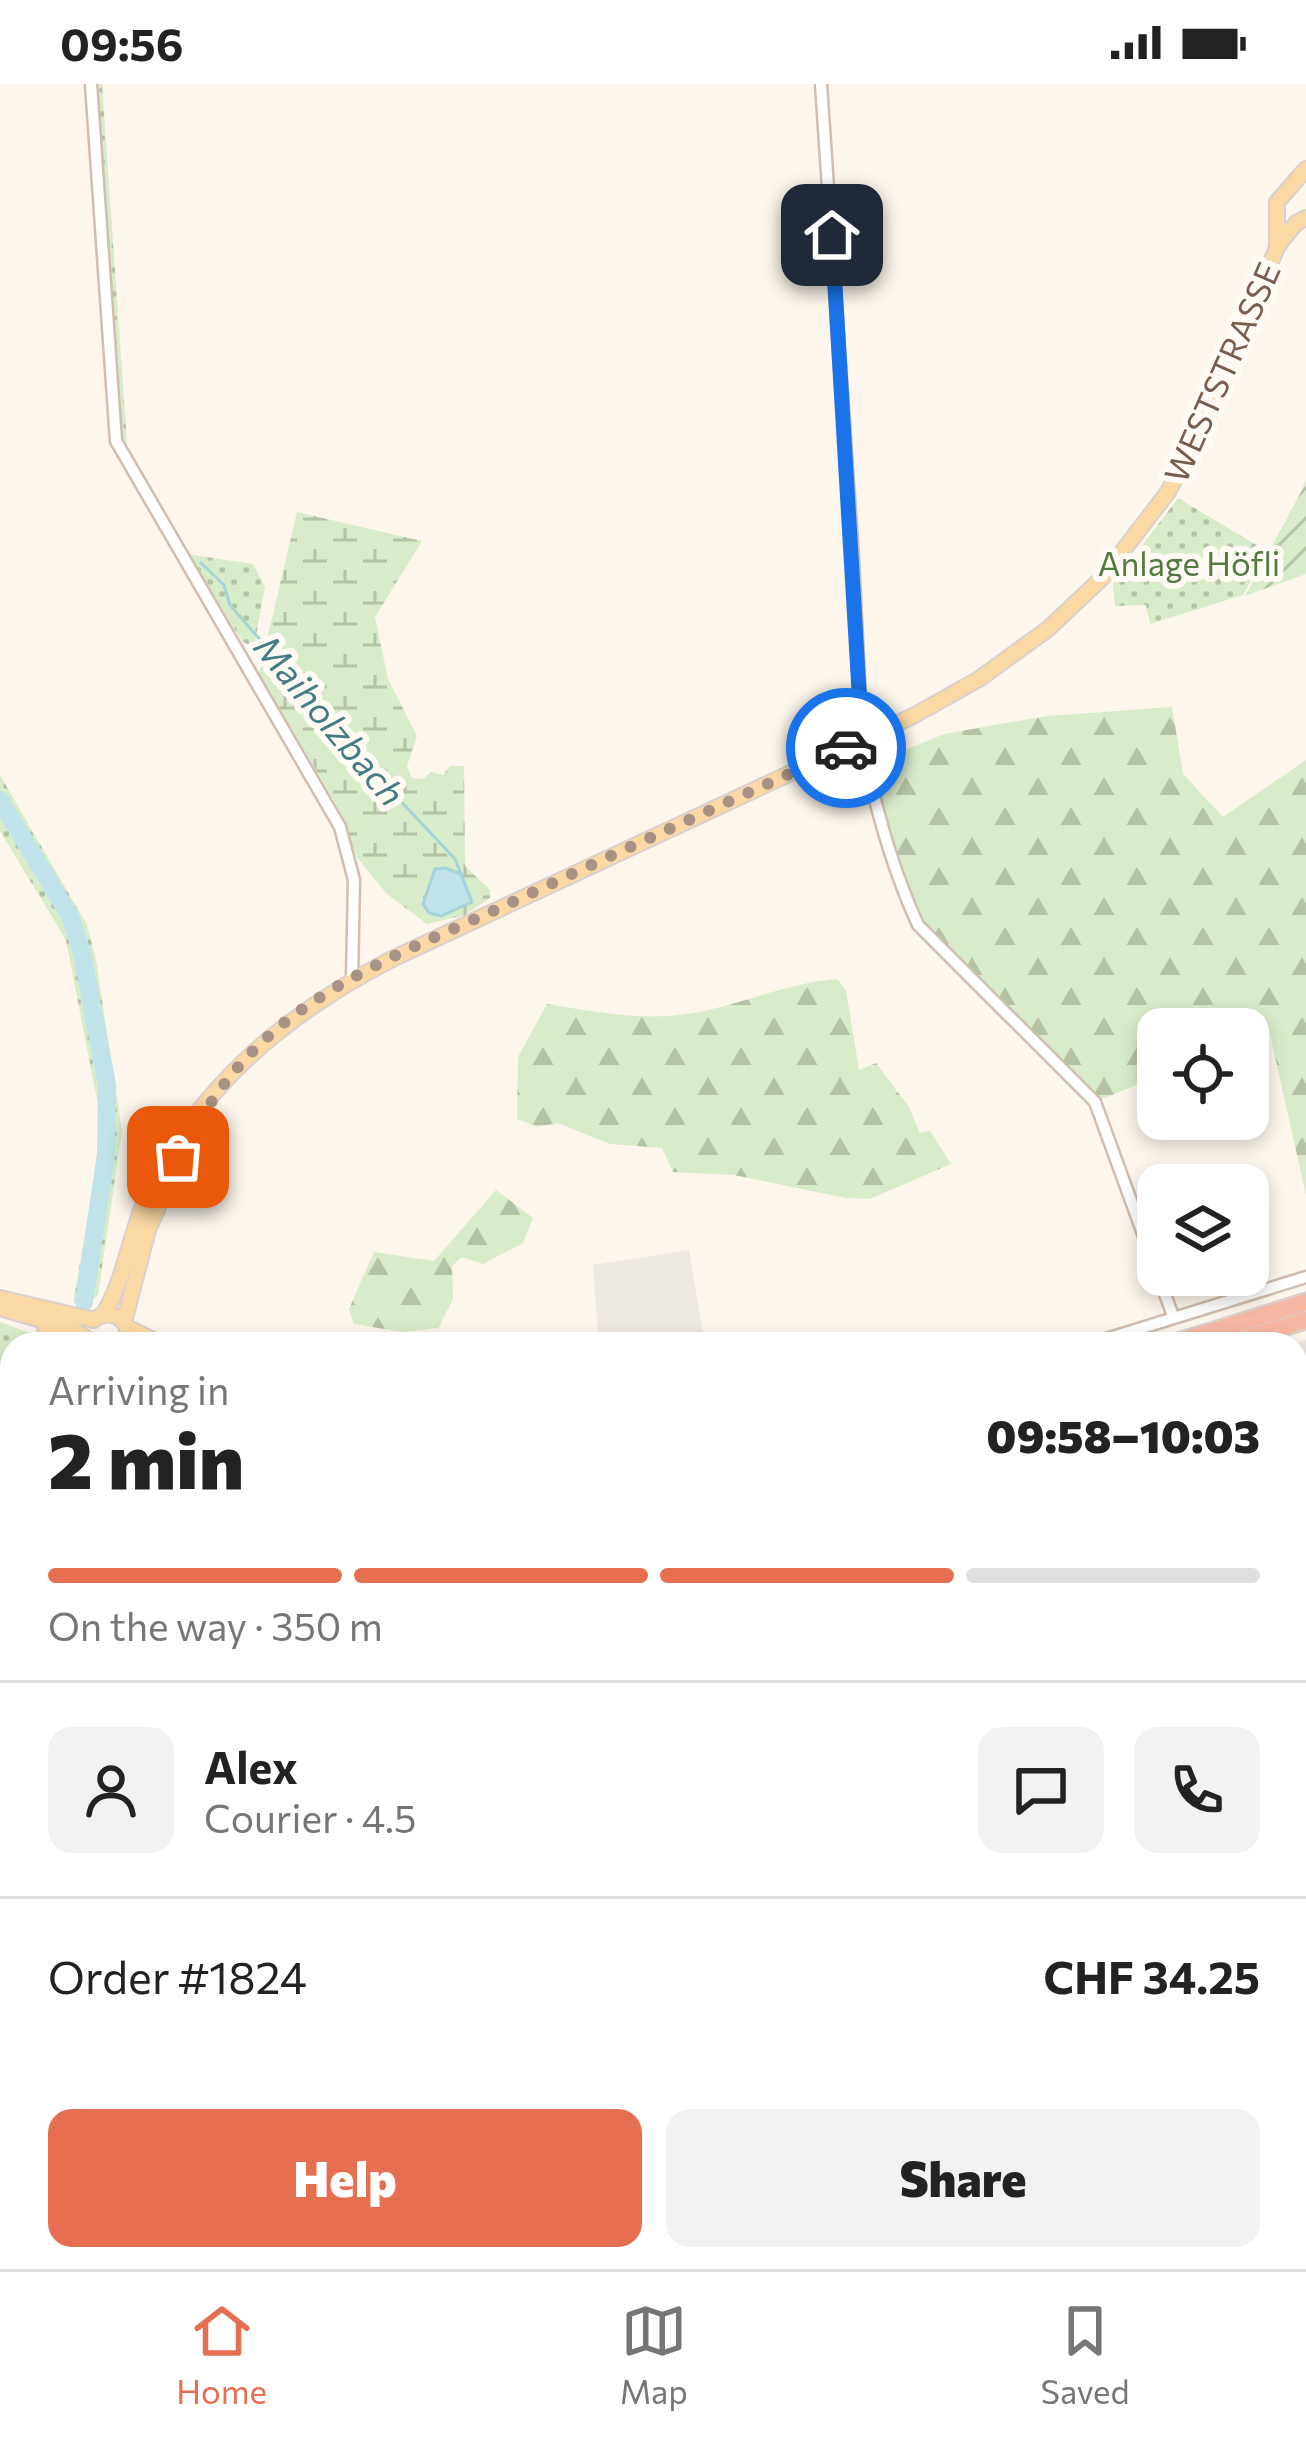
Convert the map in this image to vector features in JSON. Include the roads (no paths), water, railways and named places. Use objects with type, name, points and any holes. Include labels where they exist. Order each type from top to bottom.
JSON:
[{"type":"highway","points":[[1210,1332],[1306,1302]]},
{"type":"highway","points":[[1269,1332],[1306,1321]]},
{"type":"main road","points":[[1303,220],[1279,215],[1279,198],[1298,192],[1306,169]]},
{"type":"main road","name":"WESTSTRASSE","points":[[93,1332],[160,1170],[206,1105],[266,1039],[316,1000],[954,694],[1002,664],[1073,608],[1127,548],[1186,462],[1277,247],[1279,215]]},
{"type":"main road","name":"WESTSTRASSE","points":[[1277,247],[1303,220]]},
{"type":"main road","name":"WESTSTRASSE","points":[[126,1332],[136,1264],[156,1206],[206,1105]]},
{"type":"main road","points":[[0,1298],[98,1318],[115,1315],[140,1332]]},
{"type":"main road","points":[[0,1312],[76,1332]]},
{"type":"main road","points":[[0,1312],[55,1332]]},
{"type":"street","points":[[91,84],[116,441],[340,827],[354,880],[352,979]]},
{"type":"street","points":[[821,84],[862,741],[903,892],[918,925],[1095,1102],[1173,1316]]},
{"type":"street","points":[[1126,1332],[1306,1277]]},
{"type":"water","points":[[435,869],[461,874],[472,902],[441,916],[429,913],[423,904]]},
{"type":"waterway","name":"Maiholzbach","points":[[201,563],[224,585],[230,605],[331,727],[455,859],[461,874]]},
{"type":"waterway","points":[[0,800],[70,916],[82,953],[107,1085],[106,1155],[84,1302]]},
{"type":"park label","name":"Anlage Höfli","points":[[1189,562]]}]
